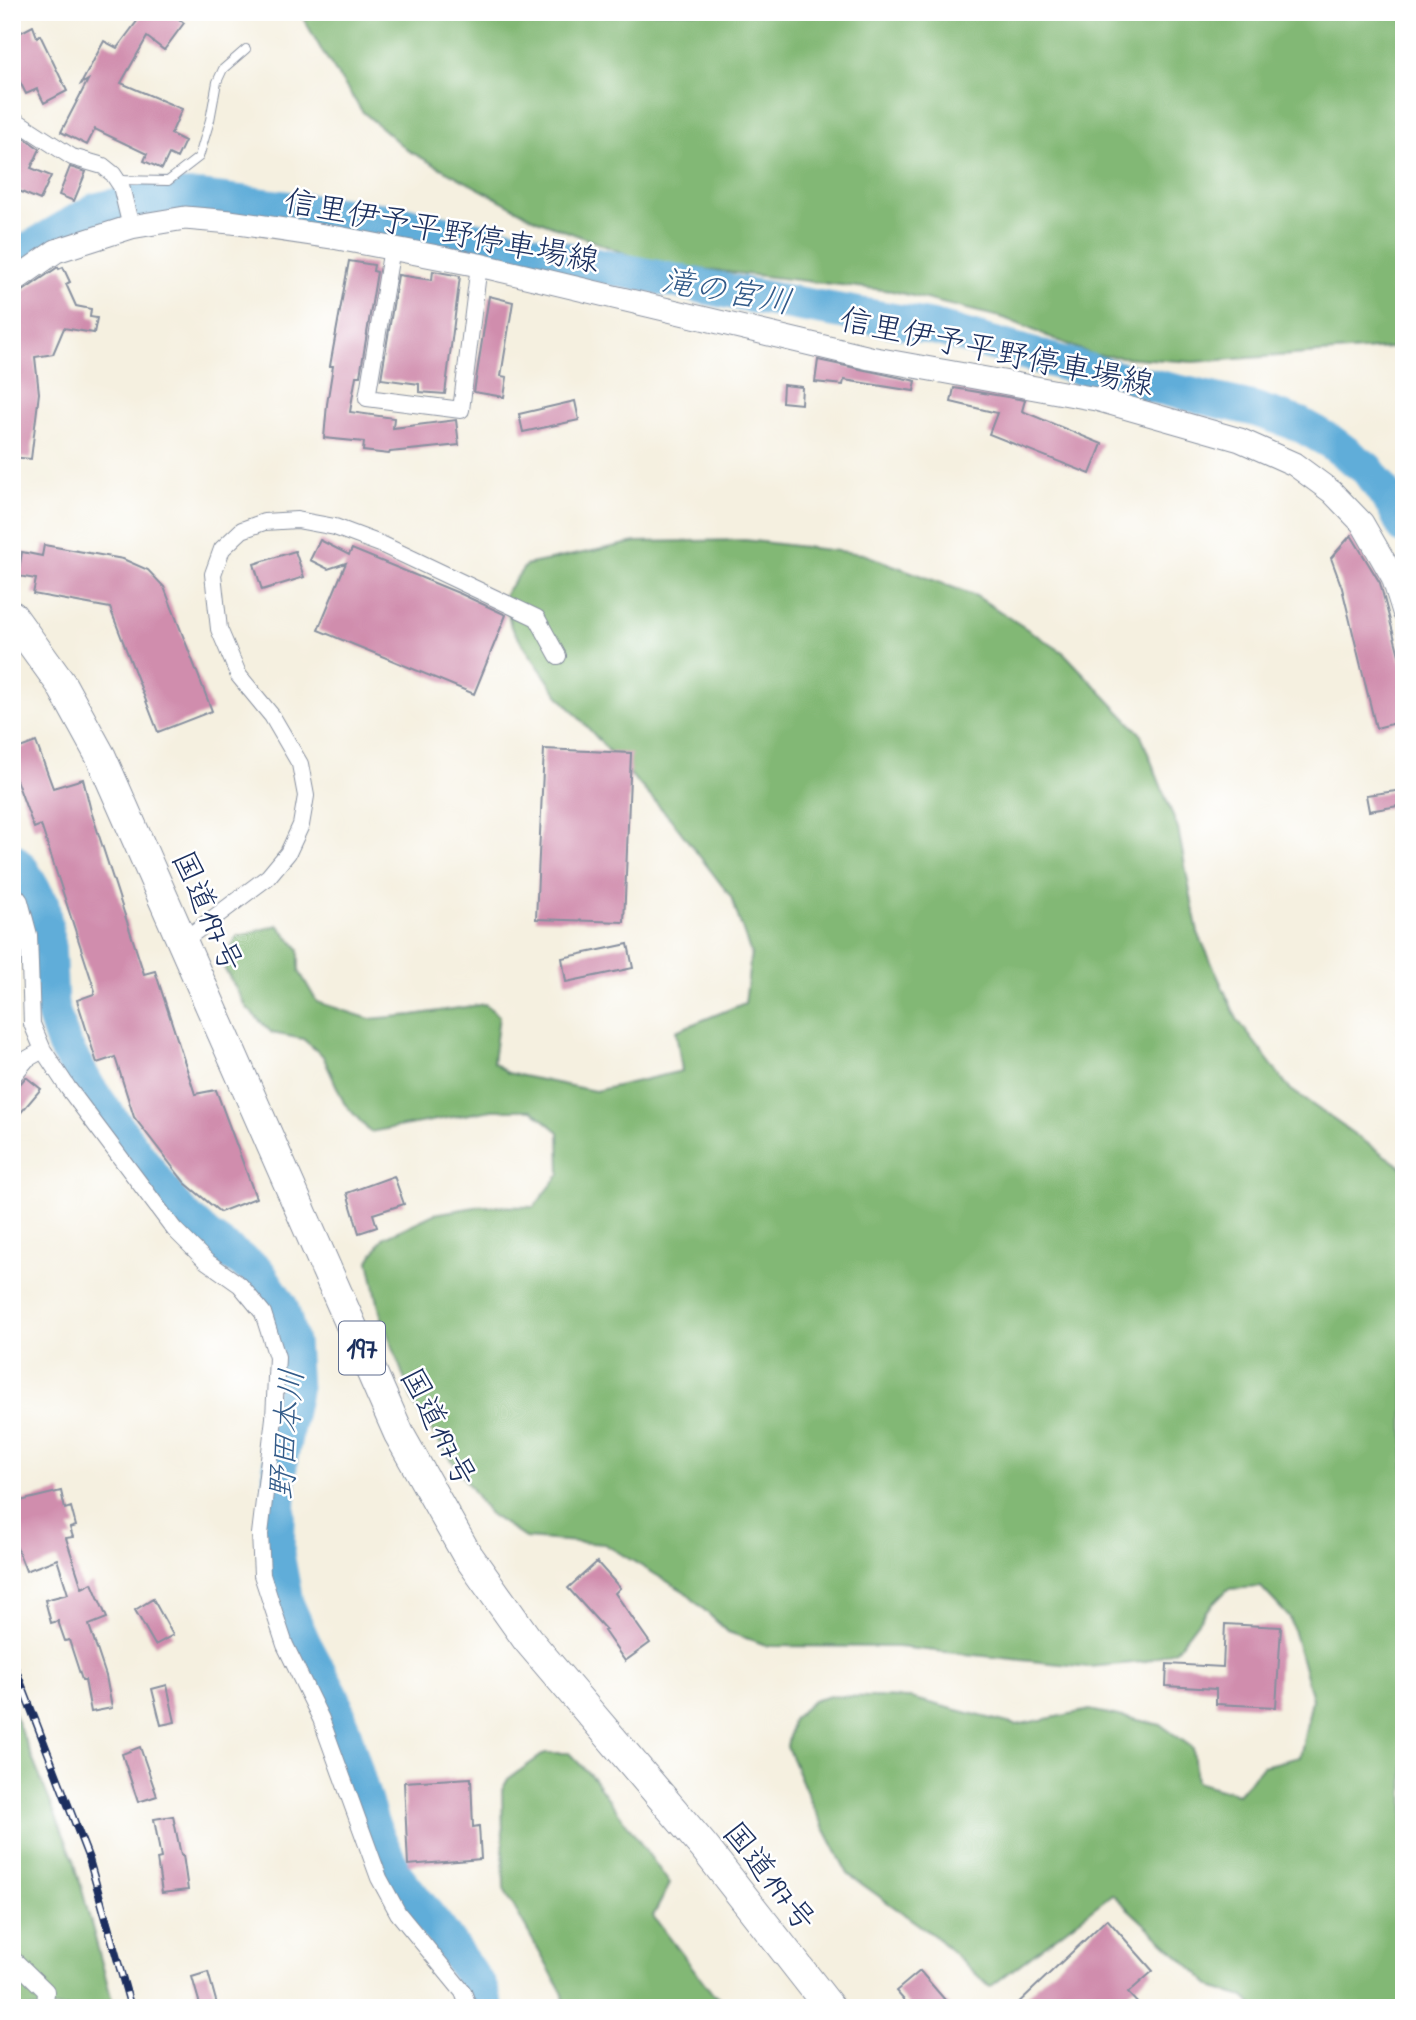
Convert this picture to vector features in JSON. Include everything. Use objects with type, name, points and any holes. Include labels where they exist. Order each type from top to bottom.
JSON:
[{"type":"highway","name":"国道197号","points":[[12,616],[61,684],[101,757],[399,1434],[466,1553],[527,1640],[704,1847],[830,2008]]},
{"type":"main road","name":"信里伊予平野停車場線","points":[[12,282],[56,251],[130,224],[185,218],[231,222],[479,265],[870,358],[1096,399],[1240,440],[1294,464],[1332,492],[1362,523],[1393,577],[1404,612]]},
{"type":"street","points":[[12,118],[72,157],[103,166],[118,183],[130,224]]},
{"type":"street","points":[[392,248],[367,398],[461,410],[479,265]]},
{"type":"street","points":[[183,941],[268,877],[288,853],[301,825],[306,796],[300,764],[272,716],[239,677],[219,629],[213,573],[222,549],[242,530],[264,522],[297,520],[335,527],[383,545],[537,618],[558,656]]},
{"type":"street","points":[[12,890],[20,901],[29,934],[32,1024],[43,1050],[68,1088],[174,1229],[206,1261],[240,1285],[263,1313],[277,1356],[274,1418],[260,1534],[261,1574],[285,1645],[321,1719],[379,1878],[398,1913],[463,1992],[469,2008]]},
{"type":"street","points":[[12,1077],[27,1059],[43,1050]]},
{"type":"street","points":[[12,1958],[46,1991],[46,2008]]},
{"type":"lane","points":[[118,183],[168,181],[200,158],[217,82],[223,69],[246,49]]},
{"type":"green space","points":[[300,12],[1404,12],[1404,347],[1193,362],[1093,355],[1004,318],[892,291],[650,263],[537,220],[407,150],[362,111]]},
{"type":"green space","points":[[745,540],[863,554],[976,596],[1064,653],[1140,733],[1178,829],[1198,933],[1237,1019],[1290,1089],[1404,1169],[1404,2008],[1256,2008],[1244,1997],[1214,1988],[1112,1894],[990,1987],[936,1937],[848,1874],[813,1807],[787,1747],[792,1720],[813,1701],[830,1696],[910,1698],[1016,1725],[1090,1710],[1161,1725],[1193,1748],[1196,1782],[1238,1794],[1263,1766],[1300,1757],[1312,1699],[1290,1618],[1261,1587],[1228,1589],[1206,1611],[1176,1650],[1144,1662],[1089,1667],[897,1647],[769,1646],[728,1632],[685,1592],[604,1544],[525,1538],[488,1513],[414,1405],[380,1312],[369,1261],[383,1238],[434,1214],[481,1206],[534,1207],[560,1174],[559,1132],[532,1110],[492,1110],[370,1132],[344,1103],[323,1056],[303,1039],[272,1033],[247,1008],[223,966],[236,937],[278,925],[299,949],[299,971],[317,1002],[370,1019],[485,1004],[499,1016],[493,1062],[508,1073],[595,1091],[682,1071],[676,1031],[745,1003],[751,954],[731,897],[670,818],[558,695],[511,627],[504,595],[526,565],[636,542]]},
{"type":"green space","points":[[12,1709],[74,1860],[114,2008],[12,2008]]},
{"type":"green space","points":[[545,1753],[569,1753],[594,1779],[670,1884],[653,1916],[713,1994],[733,2008],[565,2008],[563,1994],[504,1889],[502,1790],[508,1779]]},
{"type":"building","points":[[144,12],[170,12],[184,23],[164,50],[147,37],[121,83],[182,109],[171,134],[185,141],[177,158],[169,154],[162,169],[144,161],[147,154],[95,129],[87,145],[61,132],[88,80],[81,84],[104,41],[117,48]]},
{"type":"building","points":[[33,26],[67,91],[44,103],[37,89],[26,94],[12,66],[12,37]]},
{"type":"building","points":[[23,137],[40,149],[31,168],[51,176],[40,200],[12,188],[12,158]]},
{"type":"building","points":[[70,167],[86,172],[74,201],[59,195]]},
{"type":"building","points":[[349,261],[374,265],[373,271],[377,272],[360,376],[356,376],[350,412],[394,418],[393,428],[456,420],[459,445],[389,454],[363,451],[364,442],[324,438],[333,366],[330,366]]},
{"type":"building","points":[[58,267],[63,267],[70,282],[66,284],[76,306],[91,309],[90,317],[97,318],[94,333],[64,328],[53,354],[35,357],[39,393],[31,459],[12,457],[12,296]]},
{"type":"building","points":[[433,271],[460,276],[445,394],[419,392],[419,384],[381,379],[398,275],[432,280]]},
{"type":"building","points":[[489,296],[513,302],[501,376],[507,377],[504,397],[474,392]]},
{"type":"building","points":[[818,360],[916,381],[914,391],[844,380],[843,385],[815,382]]},
{"type":"building","points":[[783,385],[802,387],[801,404],[782,402]]},
{"type":"building","points":[[954,388],[1025,400],[1022,411],[1102,444],[1090,474],[989,434],[997,413],[951,402]]},
{"type":"building","points":[[575,401],[579,420],[523,432],[519,414]]},
{"type":"building","points":[[1351,535],[1380,583],[1404,674],[1404,721],[1376,728],[1342,588],[1331,558]]},
{"type":"building","points":[[320,540],[349,555],[352,549],[506,615],[474,694],[318,630],[346,563],[328,569],[310,560]]},
{"type":"building","points":[[44,545],[123,559],[148,570],[164,587],[212,711],[158,732],[110,608],[33,594],[36,579],[18,576],[22,552],[42,556]]},
{"type":"building","points":[[295,551],[304,577],[262,590],[254,564]]},
{"type":"building","points":[[36,742],[53,788],[83,779],[144,974],[155,971],[195,1094],[216,1090],[256,1198],[220,1212],[185,1183],[134,1117],[115,1057],[97,1063],[77,1000],[94,994],[95,991],[41,825],[34,828],[12,769],[12,751]]},
{"type":"building","points":[[544,749],[631,753],[624,922],[536,919]]},
{"type":"building","points":[[1404,790],[1404,805],[1369,811],[1366,795]]},
{"type":"building","points":[[628,944],[633,968],[566,982],[562,958]]},
{"type":"building","points":[[26,1077],[41,1089],[12,1123],[12,1087],[20,1084]]},
{"type":"building","points":[[394,1176],[404,1204],[373,1214],[377,1227],[359,1233],[347,1193]]},
{"type":"building","points":[[61,1491],[65,1509],[71,1507],[76,1526],[70,1528],[73,1537],[66,1538],[82,1588],[92,1583],[107,1618],[89,1625],[106,1676],[112,1708],[91,1712],[85,1680],[82,1680],[69,1640],[65,1641],[58,1621],[51,1623],[45,1600],[68,1594],[57,1559],[26,1571],[12,1535],[12,1503]]},
{"type":"building","points":[[597,1562],[620,1588],[615,1593],[650,1643],[625,1661],[604,1631],[606,1630],[568,1588]]},
{"type":"building","points":[[153,1599],[173,1635],[155,1645],[135,1610]]},
{"type":"building","points":[[1225,1624],[1281,1627],[1276,1707],[1216,1704],[1216,1689],[1166,1686],[1167,1664],[1223,1667]]},
{"type":"building","points":[[167,1685],[175,1722],[161,1725],[152,1689]]},
{"type":"building","points":[[140,1747],[157,1796],[138,1802],[122,1754]]},
{"type":"building","points":[[471,1778],[473,1827],[479,1826],[481,1859],[408,1865],[404,1782]]},
{"type":"building","points":[[173,1816],[188,1890],[162,1893],[157,1859],[161,1858],[154,1819]]},
{"type":"building","points":[[1107,1919],[1153,1971],[1128,1993],[1142,2008],[1013,2008]]},
{"type":"building","points":[[920,1971],[952,2008],[911,2008],[896,1991]]},
{"type":"building","points":[[208,1972],[218,2008],[201,2008],[192,1977]]},
{"type":"waterway","name":"滝の宮川","points":[[12,259],[96,210],[156,197],[204,198],[393,221],[594,265],[936,328],[1108,376],[1254,409],[1299,424],[1331,442],[1367,469],[1394,506],[1404,527]]},
{"type":"waterway","name":"野田本川","points":[[12,860],[22,870],[42,905],[48,942],[51,1006],[64,1045],[89,1089],[177,1209],[207,1237],[258,1272],[281,1307],[291,1342],[294,1390],[280,1462],[277,1554],[286,1603],[334,1700],[371,1822],[396,1876],[440,1931],[480,1988],[487,2008]]},
{"type":"railway","points":[[12,1660],[89,1859],[131,2008]]}]
